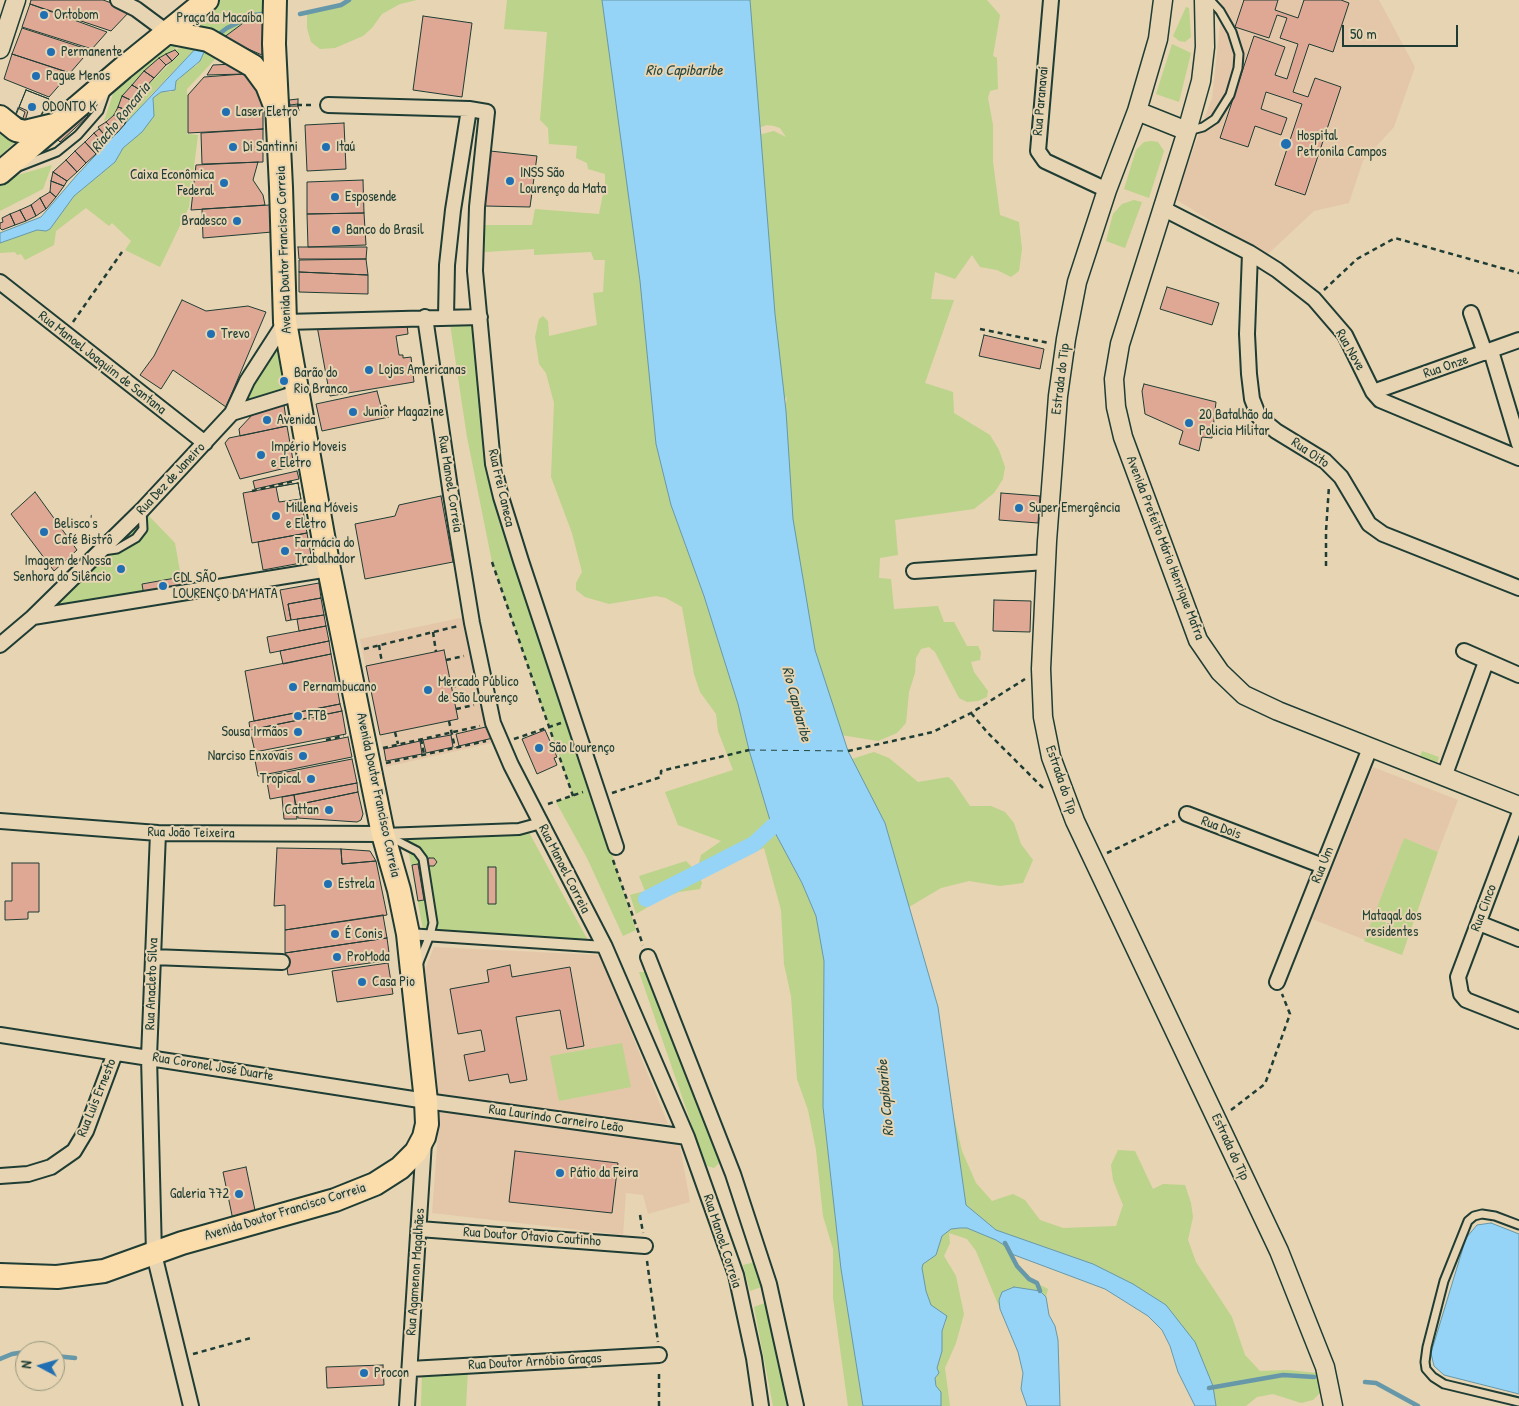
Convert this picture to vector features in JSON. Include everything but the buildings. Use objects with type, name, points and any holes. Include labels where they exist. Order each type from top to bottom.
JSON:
[{"type":"main road","points":[[1,173],[110,79],[207,0]]},
{"type":"main road","name":"Avenida Doutor Francisco Correia","points":[[0,1275],[58,1277],[104,1271],[182,1243],[335,1200],[374,1184],[400,1168],[416,1152],[424,1137],[426,1101],[408,934],[399,890],[383,834],[348,652],[329,569],[284,322],[278,110],[274,44],[275,0]]},
{"type":"main road","points":[[167,32],[208,40],[253,66],[267,85],[278,110]]},
{"type":"main road","points":[[0,117],[16,130],[26,132],[58,124]]},
{"type":"street","points":[[0,49],[16,0]]},
{"type":"street","points":[[118,0],[136,9],[167,32]]},
{"type":"street","name":"Rua Paranavaí","points":[[1052,0],[1038,151],[1045,161],[1107,190]]},
{"type":"street","name":"Estrada do Tip","points":[[1163,0],[1158,39],[1137,111],[1107,190],[1077,282],[1065,347],[1058,396],[1046,562],[1041,669],[1043,717],[1051,757],[1070,808],[1279,1251],[1325,1367],[1333,1406]]},
{"type":"street","name":"Avenida Prefeito Mário Henrique Mafra","points":[[1204,0],[1205,47],[1201,81],[1120,344],[1114,378],[1116,407],[1123,437],[1198,640],[1220,672],[1244,695],[1278,712],[1519,806]]},
{"type":"street","points":[[328,105],[469,109],[448,256],[446,317]]},
{"type":"street","name":"Rua Frei Caneca","points":[[469,109],[487,113],[475,237],[475,271],[490,436],[501,497],[616,847]]},
{"type":"street","points":[[1137,111],[1187,131]]},
{"type":"street","name":"Rua Nove","points":[[1162,208],[1250,253],[1277,270],[1314,299],[1345,335],[1373,392],[1380,400],[1519,458]]},
{"type":"street","name":"Rua Oito","points":[[1250,253],[1248,334],[1252,399],[1259,417],[1276,431],[1331,466],[1341,477],[1369,524],[1384,534],[1519,588]]},
{"type":"street","name":"Rua Manoel Joaquim de Santana","points":[[0,282],[205,443]]},
{"type":"street","points":[[1471,313],[1488,352],[1519,444]]},
{"type":"street","points":[[284,322],[425,316],[480,317]]},
{"type":"street","name":"Rua Manoel Correia","points":[[425,316],[472,623],[493,723],[533,809],[605,947],[687,1137],[736,1275],[754,1358],[761,1406]]},
{"type":"street","name":"Rua Dez de Janeiro","points":[[2,641],[33,617],[142,510],[232,413],[247,381],[284,322]]},
{"type":"street","name":"Rua Onze","points":[[1373,392],[1519,340]]},
{"type":"street","points":[[232,413],[297,392]]},
{"type":"street","points":[[914,571],[1046,562]]},
{"type":"street","points":[[33,617],[329,569]]},
{"type":"street","points":[[1464,651],[1519,675]]},
{"type":"street","points":[[1444,776],[1486,662]]},
{"type":"street","name":"Rua Um","points":[[1277,982],[1370,748]]},
{"type":"street","name":"Rua Dois","points":[[1187,814],[1323,866]]},
{"type":"street","name":"Rua Cinco","points":[[1519,815],[1458,978],[1461,994],[1466,1000],[1519,1021]]},
{"type":"street","name":"Rua João Teixeira","points":[[0,821],[158,833],[383,834]]},
{"type":"street","points":[[383,834],[519,829],[541,823]]},
{"type":"street","name":"Rua Anacleto Silva","points":[[158,833],[149,1057],[154,1254],[191,1406]]},
{"type":"street","points":[[1479,923],[1519,939]]},
{"type":"street","points":[[408,934],[605,947]]},
{"type":"street","points":[[153,957],[282,962]]},
{"type":"street","points":[[648,957],[733,1174],[769,1284],[796,1406]]},
{"type":"street","name":"Rua Coronel José Duarte","points":[[0,1035],[426,1101]]},
{"type":"street","name":"Rua Luís Ernesto","points":[[0,1176],[28,1174],[51,1167],[74,1151],[86,1131],[115,1053]]},
{"type":"street","name":"Rua Laurindo Carneiro Leão","points":[[426,1101],[687,1137]]},
{"type":"street","name":"Rua Agamenon Magalhães","points":[[407,1406],[424,1137]]},
{"type":"street","name":"Rua Doutor Otavio Coutinho","points":[[419,1229],[644,1246]]},
{"type":"street","name":"Rua Doutor Arnóbio Graças","points":[[410,1370],[660,1355]]},
{"type":"lane","points":[[1187,131],[1203,127],[1215,118],[1230,95],[1238,68],[1239,54],[1232,32],[1220,11],[1210,0]]},
{"type":"lane","points":[[1,173],[57,152],[78,135],[99,111],[110,79]]},
{"type":"lane","points":[[383,834],[411,848],[422,858],[433,917],[430,935],[413,979]]},
{"type":"lane","points":[[1519,1225],[1495,1216],[1482,1214],[1474,1216],[1468,1221],[1444,1281],[1426,1347],[1425,1362],[1426,1369],[1444,1384],[1519,1402]]},
{"type":"path","points":[[278,110],[328,105]]},
{"type":"path","points":[[1314,299],[1357,259],[1395,238],[1519,273]]},
{"type":"path","points":[[66,334],[122,252]]},
{"type":"path","points":[[980,329],[1065,347]]},
{"type":"path","points":[[1326,566],[1326,531],[1331,466]]},
{"type":"path","points":[[252,491],[312,477]]},
{"type":"path","points":[[492,562],[573,796]]},
{"type":"path","points":[[348,652],[472,623]]},
{"type":"path","points":[[433,632],[436,652]]},
{"type":"path","points":[[378,645],[382,663]]},
{"type":"path","points":[[848,751],[933,732],[971,713],[1041,669]]},
{"type":"path","points":[[452,687],[484,679]]},
{"type":"path","points":[[456,709],[489,702]]},
{"type":"path","points":[[971,713],[987,732],[1043,788],[1070,808]]},
{"type":"path","points":[[368,759],[424,754],[500,741],[549,728],[574,719]]},
{"type":"path","points":[[449,721],[455,748]]},
{"type":"path","points":[[368,759],[398,744],[493,723]]},
{"type":"path","points":[[395,732],[398,744]]},
{"type":"path","points":[[326,740],[345,735]]},
{"type":"path","points":[[421,739],[424,754]]},
{"type":"path","points":[[533,809],[573,796],[661,778],[661,771],[748,750]]},
{"type":"path","name":"Rua Dois","points":[[1095,859],[1187,814]]},
{"type":"path","points":[[616,847],[610,851],[632,918],[648,957]]},
{"type":"path","points":[[1217,1120],[1265,1084],[1290,1014],[1277,982]]},
{"type":"path","points":[[640,1215],[660,1355],[659,1406]]},
{"type":"path","points":[[180,1358],[251,1338]]},
{"type":"shaded area","name":"Hospital Petronila Campos","points":[[1220,0],[1379,0],[1415,67],[1394,127],[1363,161],[1349,203],[1314,211],[1267,255],[1175,199],[1212,98],[1222,7]]},
{"type":"shaded area","name":"Mercado Público de São Lourenço","points":[[470,616],[496,742],[386,767],[360,639]]},
{"type":"shaded area","points":[[1373,767],[1458,800],[1438,852],[1404,838],[1365,940],[1312,919]]},
{"type":"shaded area","points":[[434,947],[600,955],[668,1124],[439,1097],[423,974]]},
{"type":"shaded area","name":"Pátio da Feira","points":[[440,1108],[679,1140],[690,1202],[648,1214],[643,1195],[626,1193],[623,1235],[432,1213]]},
{"type":"green space","name":"Praça da Macaíba","points":[[206,0],[267,0],[263,21],[254,15],[223,38],[179,22]]},
{"type":"green space","points":[[349,0],[417,0],[400,4],[382,14],[372,28],[363,36],[335,48],[320,49],[311,42],[307,28],[307,13],[341,5]]},
{"type":"green space","points":[[507,0],[602,0],[641,281],[656,444],[671,505],[704,596],[738,704],[749,750],[772,827],[802,883],[816,916],[824,961],[823,1107],[841,1269],[863,1406],[848,1406],[833,1298],[833,1249],[823,1216],[816,1150],[808,1110],[797,1079],[791,996],[784,964],[781,910],[764,848],[712,870],[701,871],[699,863],[701,855],[721,841],[678,825],[665,792],[733,770],[718,731],[716,714],[700,692],[694,674],[682,607],[666,598],[656,596],[609,604],[585,597],[576,590],[576,583],[582,572],[572,533],[551,477],[554,403],[546,373],[539,364],[535,337],[539,319],[543,316],[548,321],[549,336],[597,325],[593,293],[603,292],[605,260],[594,260],[591,252],[534,255],[534,249],[485,252],[484,225],[532,225],[535,209],[599,214],[605,184],[605,174],[588,169],[587,163],[576,158],[577,146],[549,144],[548,128],[540,120],[547,32],[504,29]]},
{"type":"green space","points":[[734,0],[987,0],[1000,15],[993,56],[997,58],[998,89],[990,91],[988,98],[993,125],[993,162],[1000,215],[1019,222],[1022,249],[1019,271],[1011,277],[997,270],[980,267],[972,255],[955,279],[935,272],[931,299],[954,300],[925,383],[953,392],[954,413],[990,435],[999,450],[1005,467],[1003,479],[994,493],[974,509],[895,520],[898,555],[880,558],[879,578],[891,579],[894,609],[938,606],[944,622],[954,622],[967,646],[978,646],[981,652],[980,660],[971,662],[974,672],[988,691],[987,697],[978,701],[967,702],[959,698],[935,652],[929,647],[921,649],[916,658],[915,673],[909,692],[906,723],[897,733],[878,741],[841,735],[802,619],[782,430],[787,396],[782,403],[758,135],[774,131],[786,137],[780,128],[774,126],[767,125],[755,129]]},
{"type":"green space","points":[[1186,7],[1189,8],[1191,37],[1185,42],[1179,41],[1173,36]]},
{"type":"green space","points":[[181,44],[144,71],[122,96],[114,115],[104,121],[115,88],[152,52],[170,45]]},
{"type":"green space","points":[[1172,44],[1191,53],[1179,102],[1156,94]]},
{"type":"green space","points":[[199,45],[148,98],[125,126],[130,111],[142,91],[179,55],[175,50],[183,47],[192,49]]},
{"type":"green space","points":[[205,50],[219,55],[187,89],[187,134],[198,135],[189,207],[160,267],[125,250],[131,241],[112,223],[109,226],[86,208],[56,231],[54,245],[25,260],[21,254],[17,255],[15,252],[0,253],[0,243],[37,230],[46,231],[50,229],[74,196],[115,162],[123,148],[142,131],[151,119],[154,107],[153,98],[161,92],[171,92],[176,87],[176,81],[180,79],[184,72],[197,65]]},
{"type":"green space","points":[[0,123],[18,139],[0,156]]},
{"type":"green space","points":[[1144,142],[1158,142],[1164,151],[1149,198],[1124,189],[1136,150]]},
{"type":"green space","points":[[52,165],[43,189],[0,211],[0,183],[11,177]]},
{"type":"green space","points":[[1134,200],[1142,202],[1125,248],[1106,241],[1113,214],[1122,204]]},
{"type":"green space","points":[[285,322],[297,393],[232,413]]},
{"type":"green space","points":[[480,322],[491,472],[636,930],[623,936],[587,858],[556,802],[573,796],[492,562],[467,437],[450,324]]},
{"type":"green space","points":[[149,516],[175,543],[181,577],[142,583],[144,596],[59,607],[56,605],[57,600]]},
{"type":"green space","points":[[1422,751],[1439,757],[1436,767],[1419,760]]},
{"type":"green space","points":[[874,752],[889,758],[918,782],[948,777],[953,781],[970,806],[991,806],[1005,812],[1014,823],[1021,844],[1033,860],[1023,883],[1000,886],[969,881],[941,888],[909,907],[885,823],[852,759]]},
{"type":"green space","points":[[526,827],[591,946],[424,935],[405,833]]},
{"type":"green space","name":"Matagal dos residentes","points":[[1404,838],[1438,852],[1402,955],[1364,941]]},
{"type":"green space","points":[[686,861],[698,873],[702,883],[700,889],[679,892],[663,898],[636,914],[630,895],[645,891],[639,876]]},
{"type":"green space","points":[[639,972],[647,972],[721,1161],[714,1168],[707,1166],[699,1146]]},
{"type":"green space","points":[[622,1043],[631,1087],[559,1101],[550,1056]]},
{"type":"green space","points":[[953,1113],[962,1151],[976,1183],[992,1201],[1013,1194],[1025,1200],[1040,1220],[1063,1228],[1116,1226],[1123,1205],[1113,1180],[1111,1165],[1118,1150],[1135,1151],[1153,1189],[1163,1184],[1185,1185],[1193,1217],[1188,1240],[1196,1262],[1232,1317],[1245,1355],[1260,1371],[1288,1370],[1317,1373],[1321,1392],[1313,1400],[1301,1403],[1273,1394],[1257,1397],[1246,1406],[1216,1406],[1195,1342],[1093,1264],[996,1230],[966,1205]]},
{"type":"green space","points":[[967,1228],[996,1240],[1007,1247],[1017,1266],[1029,1279],[1048,1289],[1046,1297],[1040,1291],[1014,1287],[1002,1292],[999,1300],[1000,1309],[976,1251],[967,1239],[949,1233],[950,1243],[944,1256],[956,1276],[964,1314],[956,1343],[945,1368],[950,1406],[941,1406],[935,1378],[939,1373],[937,1368],[942,1351],[942,1331],[946,1322],[931,1305],[926,1291],[922,1268],[923,1264],[936,1255],[942,1236],[951,1229]]},
{"type":"green space","points":[[759,1261],[767,1285],[750,1291],[743,1265]]},
{"type":"green space","points":[[770,1301],[793,1406],[773,1406],[754,1307]]},
{"type":"green space","points":[[422,1369],[468,1371],[466,1406],[421,1406]]},
{"type":"water","name":"Rio Capibaribe","points":[[602,0],[750,0],[775,314],[786,411],[793,519],[815,650],[848,751],[885,823],[938,1007],[966,1205],[996,1230],[1093,1264],[1133,1284],[1166,1305],[1195,1342],[1213,1386],[1216,1406],[1195,1406],[1178,1372],[1170,1346],[1162,1330],[1148,1316],[1105,1289],[1009,1253],[1007,1247],[996,1240],[967,1228],[960,1228],[951,1229],[942,1236],[936,1255],[923,1264],[922,1268],[926,1291],[931,1305],[947,1316],[942,1331],[942,1351],[937,1368],[939,1373],[935,1378],[936,1386],[941,1392],[941,1406],[863,1406],[841,1269],[823,1107],[824,961],[816,916],[802,883],[772,827],[749,750],[738,704],[704,596],[671,505],[656,444],[640,281]]},
{"type":"water","points":[[199,45],[205,50],[200,61],[176,81],[175,90],[161,92],[153,98],[154,116],[142,132],[123,148],[115,162],[74,196],[50,229],[46,231],[37,230],[0,243],[0,233],[41,217],[77,175]]},
{"type":"water","points":[[1491,1223],[1519,1234],[1519,1394],[1444,1375],[1434,1366],[1431,1353],[1466,1238],[1477,1225]]},
{"type":"water","points":[[1014,1287],[1040,1291],[1046,1297],[1049,1315],[1055,1326],[1058,1340],[1060,1406],[1027,1406],[1021,1389],[1023,1373],[1018,1352],[1000,1309],[999,1300],[1002,1292]]},
{"type":"waterway","name":"Riacho Roncaria","points":[[300,14],[341,5],[349,0]]},
{"type":"waterway","name":"Riacho Roncaria","points":[[215,37],[227,28],[254,15],[262,14]]},
{"type":"waterway","points":[[646,899],[754,844],[772,827],[791,816]]},
{"type":"waterway","points":[[1005,1243],[1017,1266],[1029,1279],[1037,1283],[1040,1291]]},
{"type":"waterway","points":[[0,1359],[15,1354]]},
{"type":"waterway","points":[[65,1357],[75,1358]]},
{"type":"waterway","points":[[1209,1388],[1283,1375],[1314,1377]]},
{"type":"waterway","points":[[1365,1382],[1376,1383],[1418,1406]]},
{"type":"ferry route","points":[[749,750],[848,751]]},
{"type":"place","name":"Ortobom","points":[[44,15]]},
{"type":"place","name":"Permanente","points":[[51,52]]},
{"type":"place","name":"Pague Menos","points":[[36,76]]},
{"type":"place","name":"ODONTO K","points":[[32,107]]},
{"type":"place","name":"Laser Eletro","points":[[226,112]]},
{"type":"place","name":"Hospital Petronila Campos","points":[[1286,144]]},
{"type":"place","name":"Di Santinni","points":[[233,147]]},
{"type":"place","name":"Itaú","points":[[326,147]]},
{"type":"place","name":"INSS São Lourenço da Mata","points":[[510,181]]},
{"type":"place","name":"Caixa Econômica Federal","points":[[224,183]]},
{"type":"place","name":"Esposende","points":[[335,197]]},
{"type":"place","name":"Bradesco","points":[[237,221]]},
{"type":"place","name":"Banco do Brasil","points":[[336,230]]},
{"type":"place","name":"Trevo","points":[[211,334]]},
{"type":"place","name":"Lojas Americanas","points":[[369,370]]},
{"type":"place","name":"Barão do Rio Branco","points":[[284,381]]},
{"type":"place","name":"Junior Magazine","points":[[353,412]]},
{"type":"place","name":"Avenida","points":[[267,420]]},
{"type":"place","name":"20 Batalhão da Policia Militar","points":[[1189,423]]},
{"type":"place","name":"Império Moveis e Eletro","points":[[261,455]]},
{"type":"place","name":"Super Emergência","points":[[1019,508]]},
{"type":"place","name":"Millena Móveis e Eletro","points":[[276,516]]},
{"type":"place","name":"Belisco's Café Bistrô","points":[[44,532]]},
{"type":"place","name":"Farmácia do Trabalhador","points":[[285,551]]},
{"type":"place","name":"Imagem de Nossa Senhora do Silêncio","points":[[121,569]]},
{"type":"place","name":"CDL SÃO LOURENÇO DA MATA","points":[[163,586]]},
{"type":"place","name":"Pernambucano","points":[[293,687]]},
{"type":"place","name":"Mercado Público de São Lourenço","points":[[428,690]]},
{"type":"place","name":"FTB","points":[[298,716]]},
{"type":"place","name":"Sousa Irmãos","points":[[298,732]]},
{"type":"place","name":"São Lourenço","points":[[539,748]]},
{"type":"place","name":"Narciso Enxovais","points":[[303,756]]},
{"type":"place","name":"Tropical","points":[[311,779]]},
{"type":"place","name":"Cattan","points":[[329,810]]},
{"type":"place","name":"Estrela","points":[[328,884]]},
{"type":"place","name":"É Conis","points":[[335,934]]},
{"type":"place","name":"ProModa","points":[[337,957]]},
{"type":"place","name":"Casa Pio","points":[[362,982]]},
{"type":"place","name":"Pátio da Feira","points":[[560,1173]]},
{"type":"place","name":"Galeria 772","points":[[239,1194]]},
{"type":"place","name":"Procon","points":[[364,1373]]}]
